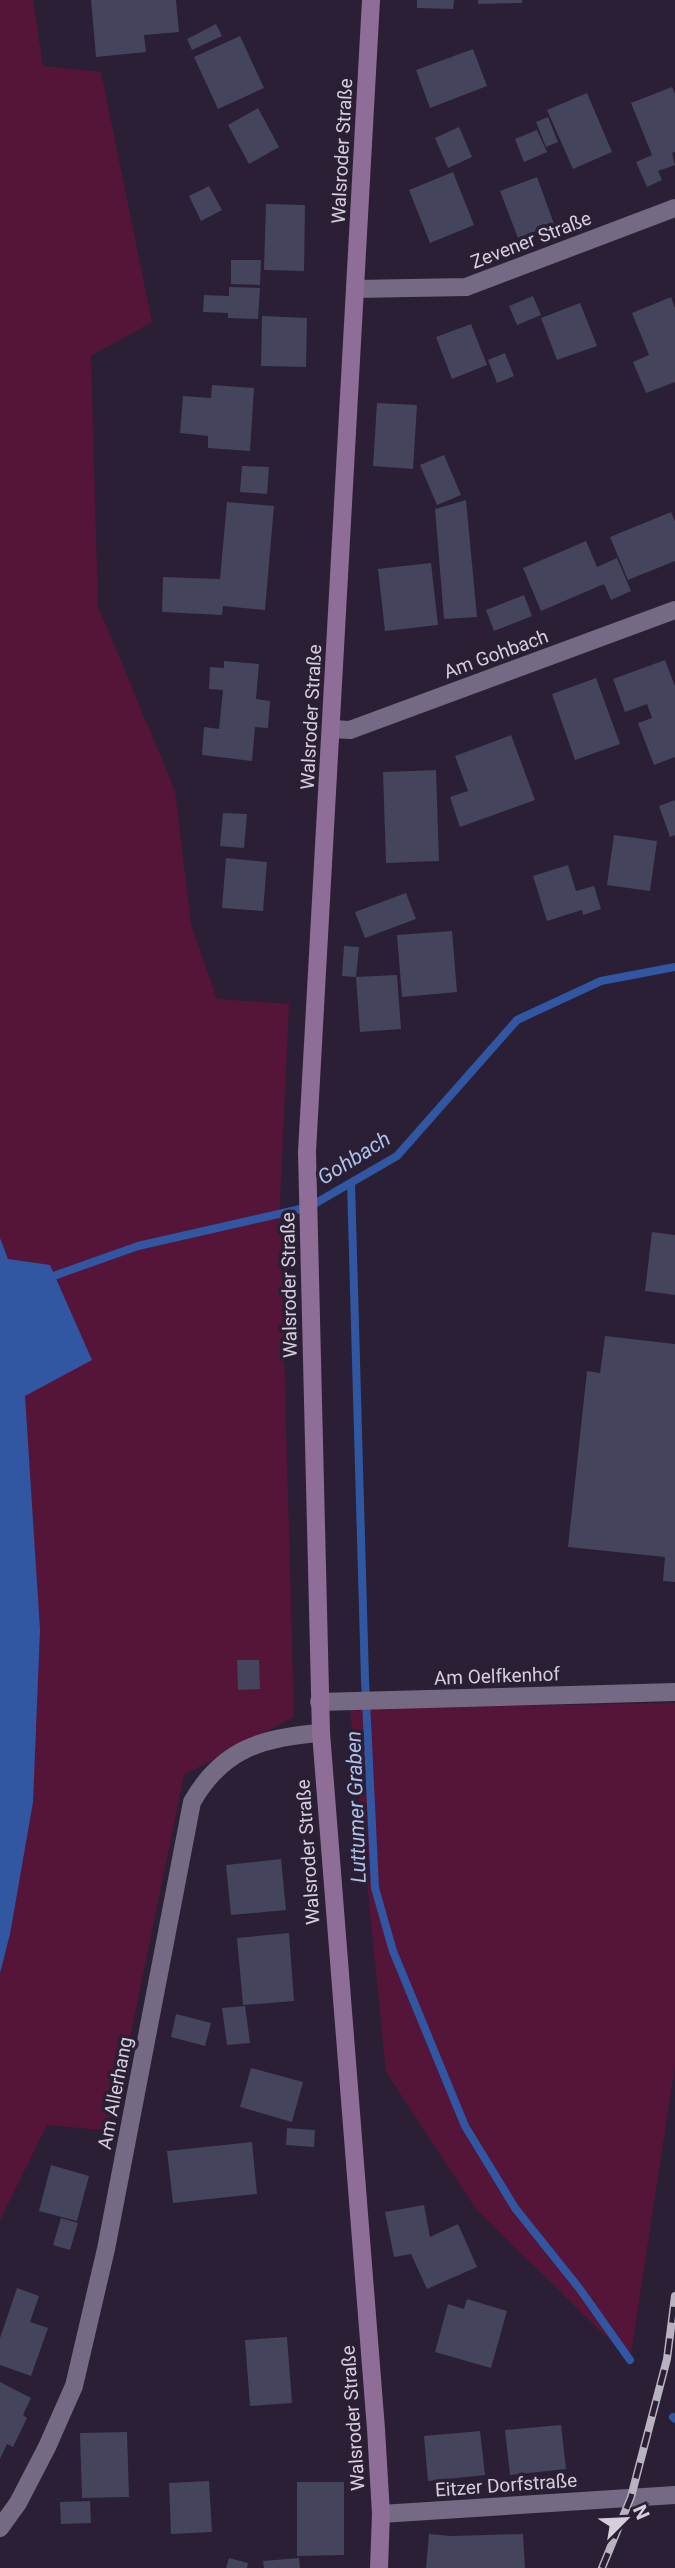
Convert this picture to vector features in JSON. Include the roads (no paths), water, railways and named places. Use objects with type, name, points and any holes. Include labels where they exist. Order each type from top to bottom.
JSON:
[{"type":"main road","name":"Walsroder Straße","points":[[371,0],[307,1152],[319,1702],[381,2514],[379,2568]]},
{"type":"street","name":"Zevener Straße","points":[[355,289],[466,287],[675,208]]},
{"type":"street","name":"Am Gohbach","points":[[331,729],[350,730],[675,610]]},
{"type":"street","name":"Am Oelfkenhof","points":[[319,1702],[675,1692]]},
{"type":"street","name":"Am Allerhang","points":[[0,2528],[18,2503],[74,2386],[106,2249],[192,1802],[214,1770],[252,1745],[286,1735],[321,1732]]},
{"type":"street","name":"Eitzer Dorfstraße","points":[[381,2514],[675,2495]]},
{"type":"water","points":[[0,1238],[8,1259],[50,1265],[92,1360],[25,1396],[40,1630],[33,1802],[10,1934],[0,1973]]},
{"type":"waterway","name":"Gohbach","points":[[45,1279],[138,1246],[309,1207],[397,1156],[517,1020],[601,981],[675,967]]},
{"type":"waterway","name":"Luttumer Graben","points":[[351,1183],[365,1680],[375,1888],[393,1951],[465,2126],[515,2208],[579,2288],[630,2360]]},
{"type":"railway","points":[[602,2568],[631,2497],[667,2359],[675,2296]]}]
